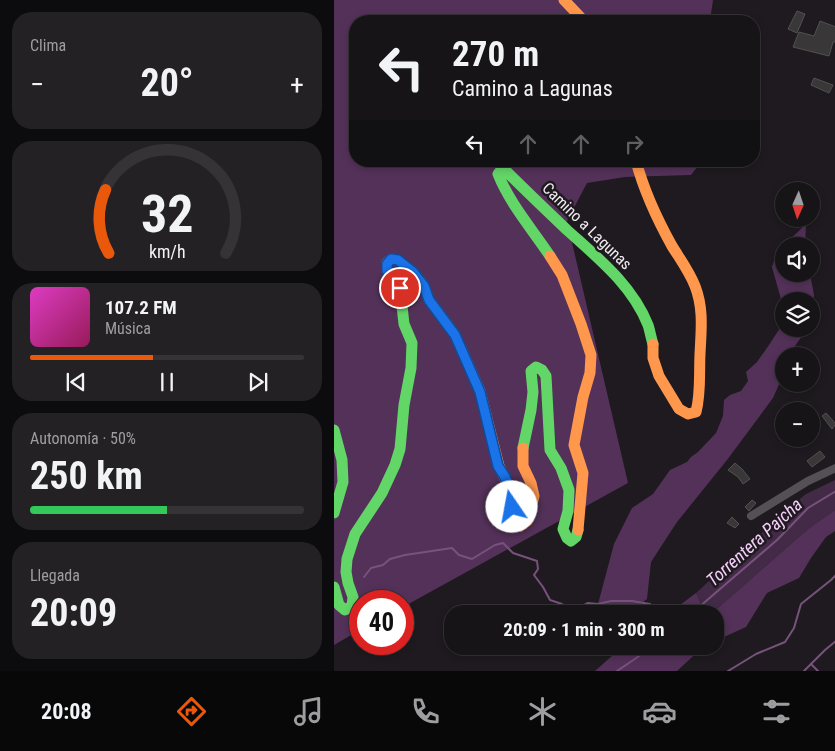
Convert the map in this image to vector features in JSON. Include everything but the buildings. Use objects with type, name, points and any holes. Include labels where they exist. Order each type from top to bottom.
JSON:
[{"type":"street","points":[[564,0],[578,15]]},
{"type":"street","name":"Camino a Lagunas","points":[[334,587],[340,605],[345,610],[352,606],[353,597],[348,583],[347,559],[356,534],[382,493],[400,449],[404,405],[411,368],[412,343],[404,324],[400,288],[397,280],[387,271],[387,264],[391,259],[398,260],[413,272],[424,286],[429,300],[455,335],[480,392],[498,466],[511,492],[514,522],[520,526],[528,520],[534,496],[531,483],[523,466],[522,447],[531,410],[533,392],[531,371],[536,367],[542,370],[546,376],[550,450],[561,468],[569,490],[568,510],[563,529],[567,538],[571,541],[576,537],[579,524],[583,473],[574,445],[583,397],[590,373],[591,355],[562,275],[513,205],[498,174],[501,170],[506,171],[615,274],[626,287],[648,326],[653,344],[653,358],[659,376],[679,408],[688,414],[696,412],[702,314],[700,300],[696,286],[670,242],[644,191],[638,167]]},
{"type":"street","points":[[334,430],[342,460],[343,482],[334,513]]},
{"type":"street","points":[[751,516],[808,481],[835,468]]},
{"type":"shaded area","points":[[334,0],[713,0],[711,15],[349,15],[349,167],[697,167],[691,175],[625,177],[587,183],[567,221],[628,483],[414,601],[414,590],[349,590],[349,636],[334,645]]},
{"type":"shaded area","points":[[802,228],[806,228],[805,237],[793,237]]},
{"type":"shaded area","points":[[775,258],[775,278],[772,267]]},
{"type":"shaded area","points":[[776,282],[812,282],[813,292],[779,292]]},
{"type":"shaded area","points":[[775,336],[801,337],[795,347],[775,347],[776,392],[773,398],[727,460],[677,522],[651,562],[647,599],[639,605],[598,605],[614,544],[632,508],[653,494],[670,470],[687,462],[716,433],[723,416],[724,400],[730,395],[741,391],[748,381],[746,372],[757,362]]},
{"type":"shaded area","points":[[835,480],[835,510],[808,529],[721,605],[701,605],[696,593],[806,494]]},
{"type":"shaded area","points":[[835,510],[835,531],[826,537],[799,578],[767,593],[746,627],[724,637],[724,605],[721,605],[808,529]]},
{"type":"shaded area","points":[[696,593],[701,605],[680,605]]},
{"type":"shaded area","points":[[614,655],[694,655],[677,671],[595,671]]},
{"type":"waterway","name":"Torrentera Pajcha","points":[[701,605],[777,540],[808,508],[836,491]]},
{"type":"waterway","points":[[364,577],[371,568],[383,565],[390,559],[405,555],[452,548],[459,555],[472,559],[495,545],[503,543],[513,553],[537,561],[538,569],[534,575],[550,600],[564,605]]},
{"type":"waterway","points":[[728,671],[756,654],[785,642],[794,628],[801,604],[836,575]]},
{"type":"waterway","points":[[584,605],[611,601],[632,601],[651,605]]},
{"type":"waterway","points":[[804,671],[836,641]]},
{"type":"waterway","name":"Torrentera Pajcha","points":[[617,671],[641,655]]},
{"type":"waterway","points":[[811,664],[818,671]]},
{"type":"traffic: fast","points":[[550,256],[509,196],[498,174],[501,170],[506,171],[624,285],[633,297],[648,325],[653,344]]},
{"type":"traffic: fast","points":[[334,587],[339,605],[345,610],[352,606],[353,597],[346,572],[347,559],[355,534],[382,493],[400,449],[404,405],[411,368],[412,343],[404,324],[400,288],[397,280],[387,271],[387,263],[391,259],[398,260],[413,272],[424,286],[429,300],[447,324]]},
{"type":"traffic: fast","points":[[523,448],[533,392],[531,371],[536,367],[542,370],[546,376],[550,450],[561,468],[569,490],[568,511],[563,529],[567,538],[571,541],[576,537],[578,530]]},
{"type":"traffic: fast","points":[[334,430],[342,460],[343,482],[334,513]]},
{"type":"traffic: slow","points":[[564,0],[578,15]]},
{"type":"traffic: slow","points":[[638,167],[656,215],[690,275],[700,303],[699,391],[696,412],[688,414],[679,409],[659,376],[653,358],[653,344]]},
{"type":"traffic: slow","points":[[550,256],[562,275],[591,355],[590,373],[583,397],[574,445],[583,473],[578,530]]},
{"type":"traffic: slow","points":[[447,324],[455,335],[480,391],[499,466],[511,491],[514,522],[520,526],[528,520],[534,496],[531,483],[523,466],[523,448]]},
{"type":"route","points":[[400,288],[397,280],[387,271],[387,264],[391,259],[398,260],[413,272],[424,286],[429,300],[455,335],[480,392],[498,466],[511,492],[512,507]]}]
